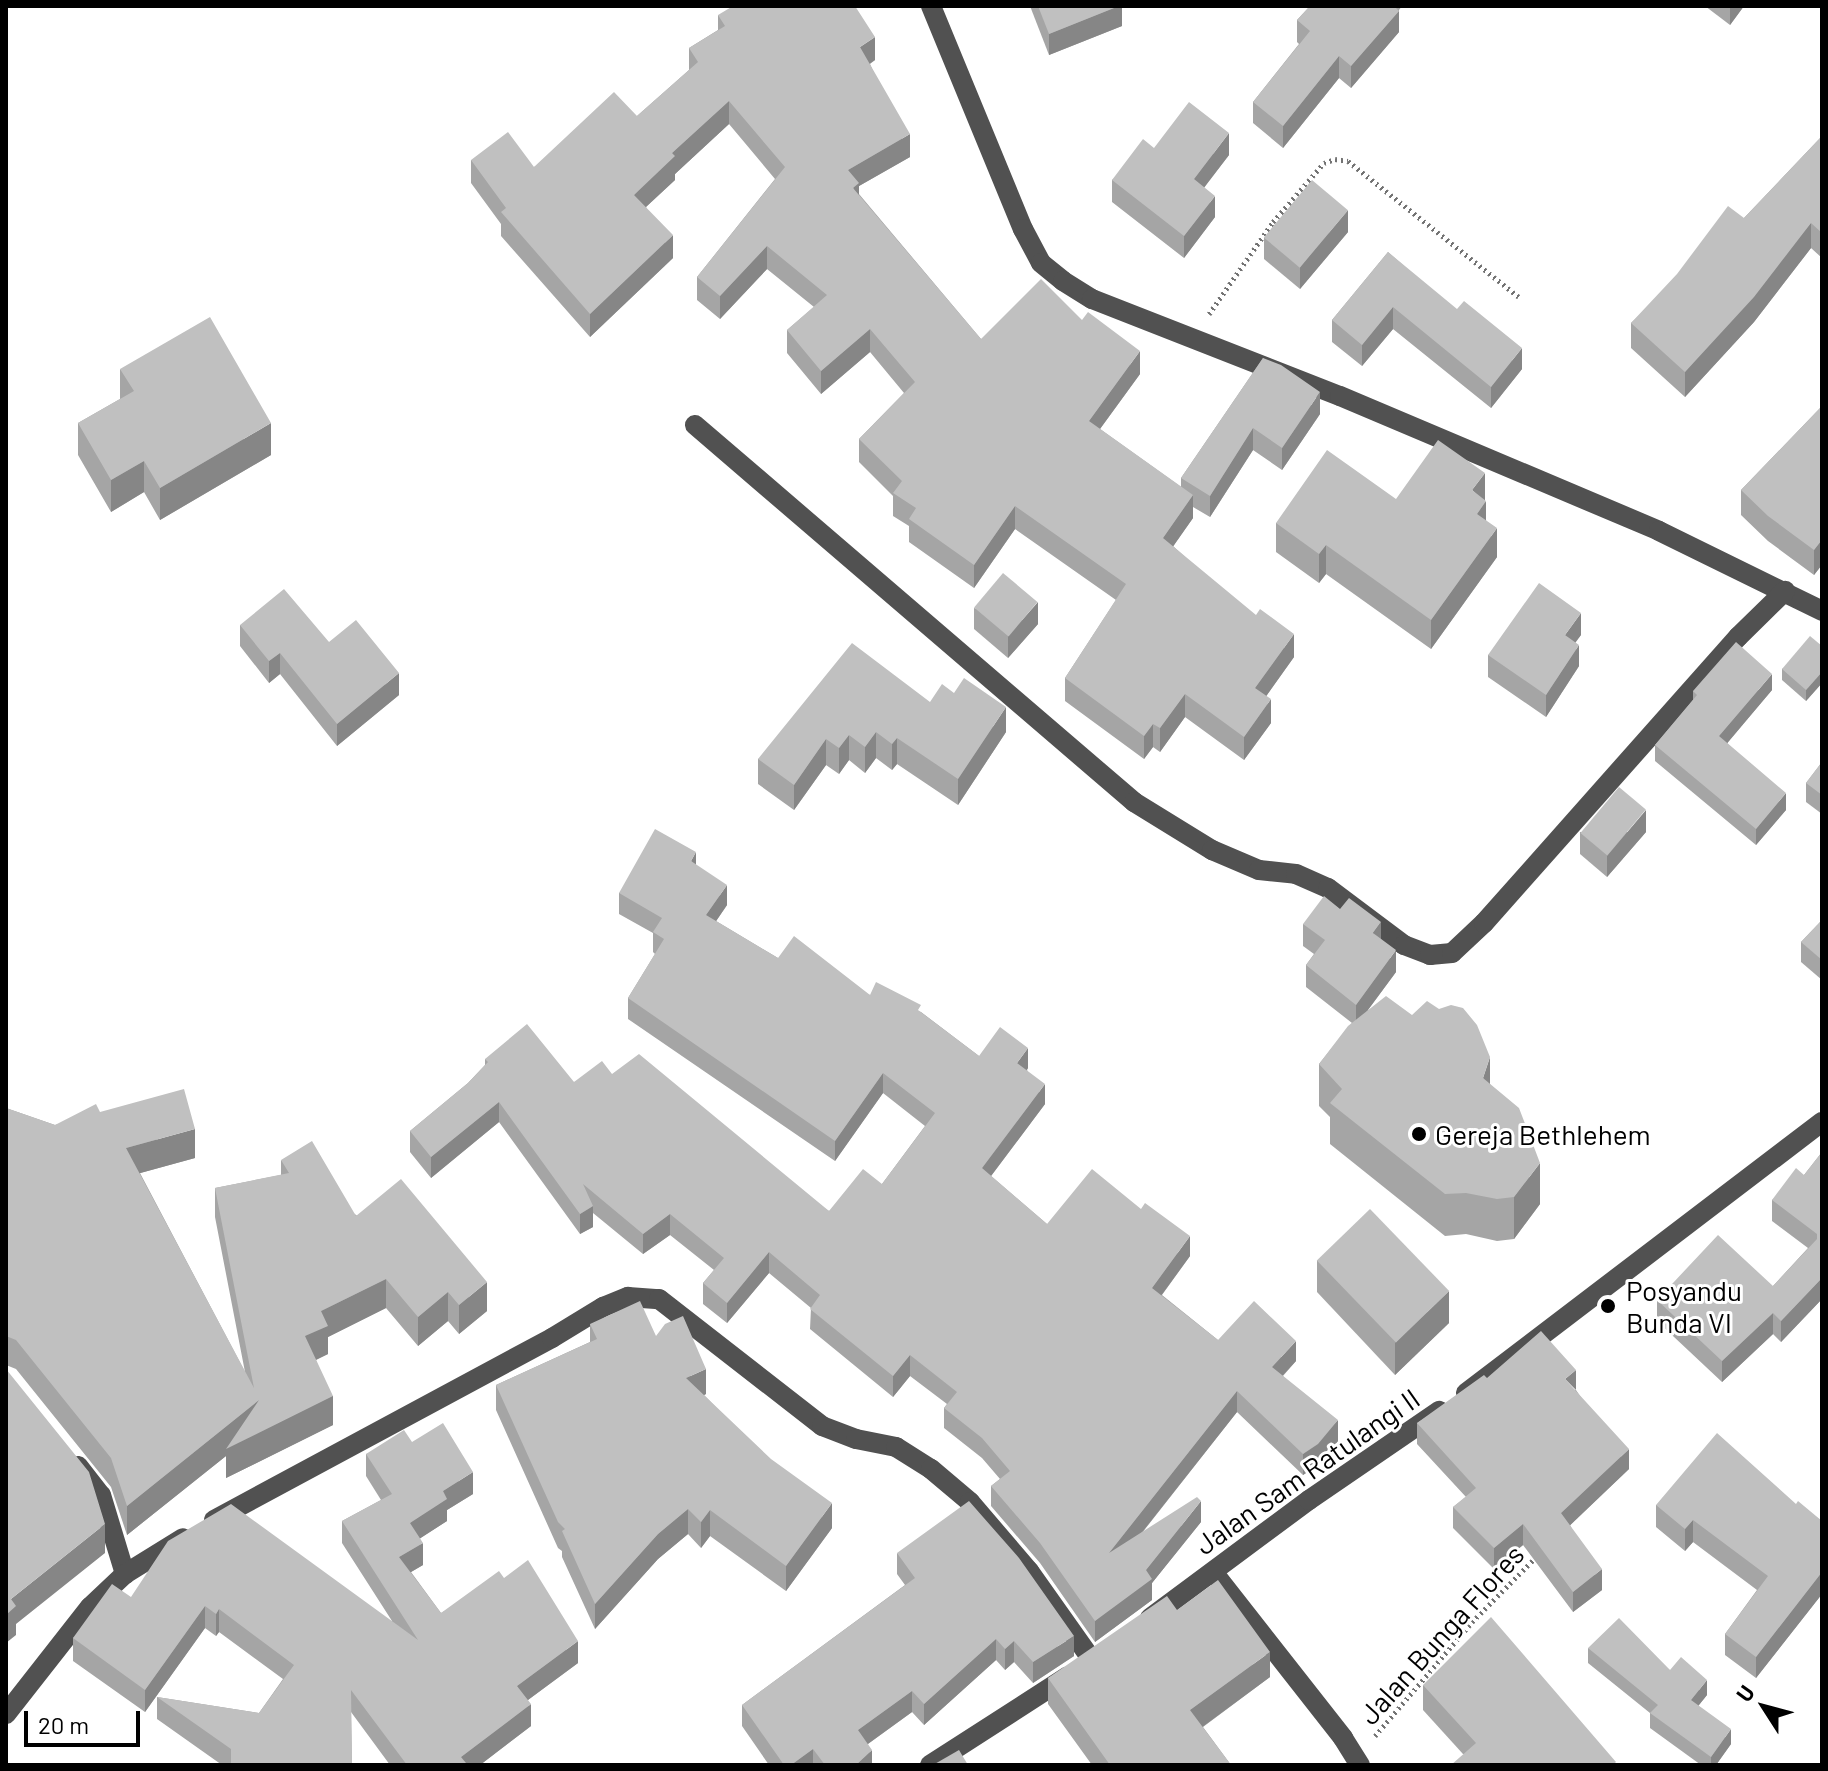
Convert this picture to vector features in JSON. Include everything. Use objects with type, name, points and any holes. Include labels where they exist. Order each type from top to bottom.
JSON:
[{"type":"street","points":[[931,6],[1023,229],[1041,263],[1092,299],[1586,500],[1822,611]]},
{"type":"street","points":[[695,425],[1134,802],[1212,850],[1259,870],[1296,874],[1328,888],[1404,945],[1430,955],[1452,953],[1484,923],[1738,637],[1785,591]]},
{"type":"street","name":"Jalan Sam Ratulangi II","points":[[1128,1634],[1309,1500],[1459,1398],[1822,1122]]},
{"type":"street","points":[[6,1714],[72,1628],[125,1574],[249,1500],[433,1404],[603,1307],[628,1297],[659,1299],[822,1426],[896,1447],[931,1469],[970,1502],[1098,1656],[930,1765]]},
{"type":"street","points":[[64,1448],[101,1495],[125,1574]]},
{"type":"street","points":[[1213,1572],[1343,1738],[1360,1765]]},
{"type":"path","points":[[1193,338],[1273,222],[1324,163],[1335,159],[1348,161],[1519,297]]},
{"type":"path","name":"Jalan Bunga Flores","points":[[1374,1737],[1472,1622],[1547,1546]]},
{"type":"building","points":[[733,6],[855,6],[875,37],[860,47],[910,134],[848,170],[859,183],[853,188],[981,339],[1041,279],[1082,320],[1088,312],[1140,351],[1089,421],[1193,495],[1163,538],[1256,615],[1260,609],[1294,634],[1255,688],[1271,699],[1244,737],[1185,694],[1160,728],[1153,724],[1144,736],[1065,678],[1126,584],[1015,506],[974,565],[909,519],[916,508],[893,493],[902,481],[859,439],[915,382],[870,329],[821,371],[787,330],[827,295],[767,246],[720,296],[697,277],[785,167],[729,101],[672,153],[675,156],[634,195],[673,235],[590,314],[501,212],[506,208],[471,160],[508,132],[534,167],[614,92],[637,116],[698,62],[689,48],[725,26],[718,15]]},
{"type":"building","points":[[1038,6],[1119,6],[1049,34]]},
{"type":"building","points":[[1310,6],[1394,6],[1399,11],[1351,66],[1339,56],[1283,126],[1253,102],[1310,31],[1297,20]]},
{"type":"building","points":[[1189,102],[1229,133],[1194,179],[1215,196],[1184,236],[1112,180],[1143,139],[1154,148]]},
{"type":"building","points":[[1822,136],[1822,233],[1811,223],[1754,297],[1685,372],[1631,323],[1677,274],[1728,206],[1744,218]]},
{"type":"building","points":[[1312,180],[1348,210],[1300,268],[1264,237]]},
{"type":"building","points":[[1388,252],[1457,309],[1464,301],[1522,348],[1491,387],[1393,307],[1362,345],[1332,320]]},
{"type":"building","points":[[210,317],[271,423],[160,488],[144,461],[111,480],[78,423],[134,391],[120,369]]},
{"type":"building","points":[[1263,358],[1281,365],[1320,392],[1282,448],[1253,428],[1210,496],[1181,478]]},
{"type":"building","points":[[1822,406],[1822,542],[1814,550],[1768,516],[1741,490]]},
{"type":"building","points":[[1438,440],[1485,473],[1472,490],[1486,501],[1477,514],[1497,528],[1431,620],[1326,545],[1319,554],[1276,523],[1327,450],[1396,499]]},
{"type":"building","points":[[1003,573],[1037,602],[1009,636],[974,607]]},
{"type":"building","points":[[1539,583],[1581,613],[1565,635],[1579,645],[1546,695],[1488,655]]},
{"type":"building","points":[[284,589],[329,642],[356,620],[399,673],[337,724],[280,653],[269,661],[240,625]]},
{"type":"building","points":[[1810,636],[1822,646],[1822,672],[1806,690],[1782,669]]},
{"type":"building","points":[[1736,642],[1772,674],[1719,736],[1786,793],[1756,829],[1655,745],[1697,695],[1693,691]]},
{"type":"building","points":[[852,643],[930,702],[942,684],[954,693],[964,678],[1006,707],[958,779],[897,738],[892,744],[876,732],[865,747],[849,735],[839,748],[826,739],[794,785],[758,759]]},
{"type":"building","points":[[1822,762],[1822,795],[1806,783]]},
{"type":"building","points":[[1619,787],[1646,809],[1607,855],[1580,833]]},
{"type":"building","points":[[655,829],[696,852],[691,861],[727,885],[706,915],[778,958],[794,936],[870,995],[876,982],[921,1005],[918,1010],[979,1056],[1000,1027],[1028,1048],[1017,1063],[1045,1084],[982,1168],[1047,1224],[1092,1169],[1141,1209],[1145,1203],[1190,1236],[1152,1288],[1218,1340],[1254,1301],[1296,1341],[1272,1367],[1338,1420],[1318,1444],[1303,1454],[1237,1391],[1109,1553],[1197,1497],[1201,1501],[1146,1570],[1152,1579],[1095,1621],[1040,1543],[991,1486],[1010,1471],[982,1438],[944,1408],[957,1392],[910,1355],[893,1376],[810,1309],[820,1295],[769,1252],[727,1303],[703,1283],[724,1258],[670,1214],[643,1234],[583,1184],[593,1206],[580,1214],[499,1102],[431,1157],[410,1131],[468,1083],[488,1062],[485,1059],[527,1024],[574,1082],[602,1061],[612,1074],[639,1054],[829,1211],[863,1169],[882,1184],[935,1113],[883,1073],[835,1141],[628,998],[664,939],[653,932],[662,918],[619,893]]},
{"type":"building","points":[[1324,896],[1340,909],[1349,898],[1381,922],[1373,933],[1396,950],[1356,1005],[1306,965],[1325,940],[1303,924]]},
{"type":"building","points":[[1822,920],[1822,960],[1801,942]]},
{"type":"building","points":[[1386,996],[1412,1015],[1427,1001],[1439,1009],[1451,1005],[1463,1008],[1477,1025],[1490,1057],[1483,1078],[1519,1108],[1540,1163],[1514,1197],[1497,1199],[1466,1193],[1445,1194],[1330,1103],[1342,1089],[1319,1064],[1348,1026]]},
{"type":"building","points":[[184,1089],[195,1129],[126,1148],[254,1388],[215,1188],[289,1173],[281,1160],[312,1141],[356,1216],[401,1179],[487,1282],[459,1305],[448,1292],[418,1317],[386,1279],[321,1311],[328,1326],[305,1336],[333,1396],[226,1449],[259,1400],[127,1506],[111,1458],[16,1340],[6,1336],[6,1108],[55,1125],[96,1104],[100,1112]]},
{"type":"building","points":[[1822,1152],[1822,1278],[1781,1321],[1773,1313],[1722,1361],[1657,1300],[1718,1235],[1773,1286],[1817,1239],[1817,1234],[1772,1200],[1796,1168],[1804,1175]]},
{"type":"building","points":[[1370,1209],[1449,1291],[1396,1342],[1317,1260]]},
{"type":"building","points":[[640,1301],[656,1336],[665,1324],[683,1316],[706,1369],[686,1378],[771,1459],[832,1503],[786,1566],[710,1510],[701,1522],[688,1509],[658,1534],[595,1604],[562,1531],[565,1529],[558,1522],[496,1385],[597,1339],[590,1324]]},
{"type":"building","points":[[1541,1331],[1576,1370],[1565,1379],[1629,1449],[1561,1513],[1602,1569],[1573,1592],[1523,1524],[1494,1548],[1453,1507],[1476,1488],[1417,1423],[1484,1375],[1487,1378]]},
{"type":"building","points":[[6,1369],[89,1472],[105,1524],[11,1599],[16,1606],[6,1615]]},
{"type":"building","points":[[443,1423],[473,1472],[443,1491],[447,1499],[410,1523],[423,1543],[399,1557],[441,1613],[499,1571],[504,1578],[528,1560],[578,1641],[517,1686],[531,1704],[461,1757],[466,1763],[463,1765],[407,1765],[351,1690],[352,1765],[231,1765],[231,1749],[157,1697],[259,1713],[294,1665],[219,1609],[216,1614],[205,1606],[145,1690],[73,1638],[112,1584],[131,1597],[168,1541],[231,1504],[418,1640],[342,1521],[392,1494],[366,1454],[404,1430],[412,1442]]},
{"type":"building","points":[[1717,1433],[1796,1504],[1798,1501],[1822,1521],[1822,1572],[1756,1657],[1725,1634],[1768,1576],[1693,1520],[1685,1529],[1656,1505]]},
{"type":"building","points":[[969,1501],[1019,1558],[1074,1636],[1033,1662],[1014,1641],[1005,1649],[996,1639],[924,1704],[912,1691],[858,1730],[872,1750],[856,1765],[825,1765],[813,1749],[791,1765],[784,1765],[742,1705],[915,1578],[897,1553]]},
{"type":"building","points":[[1218,1580],[1270,1652],[1190,1710],[1231,1765],[1110,1765],[1048,1678],[1167,1596],[1177,1610]]},
{"type":"building","points":[[1491,1617],[1616,1762],[1613,1765],[1451,1765],[1476,1743],[1423,1685]]},
{"type":"building","points":[[1619,1618],[1670,1670],[1681,1657],[1707,1680],[1691,1700],[1731,1729],[1711,1757],[1650,1713],[1658,1705],[1588,1648]]},
{"type":"building","points":[[959,1750],[968,1765],[933,1765]]},
{"type":"place","name":"Gereja Bethlehem","points":[[1419,1134]]},
{"type":"place","name":"Posyandu Bunda VI","points":[[1608,1306]]}]
